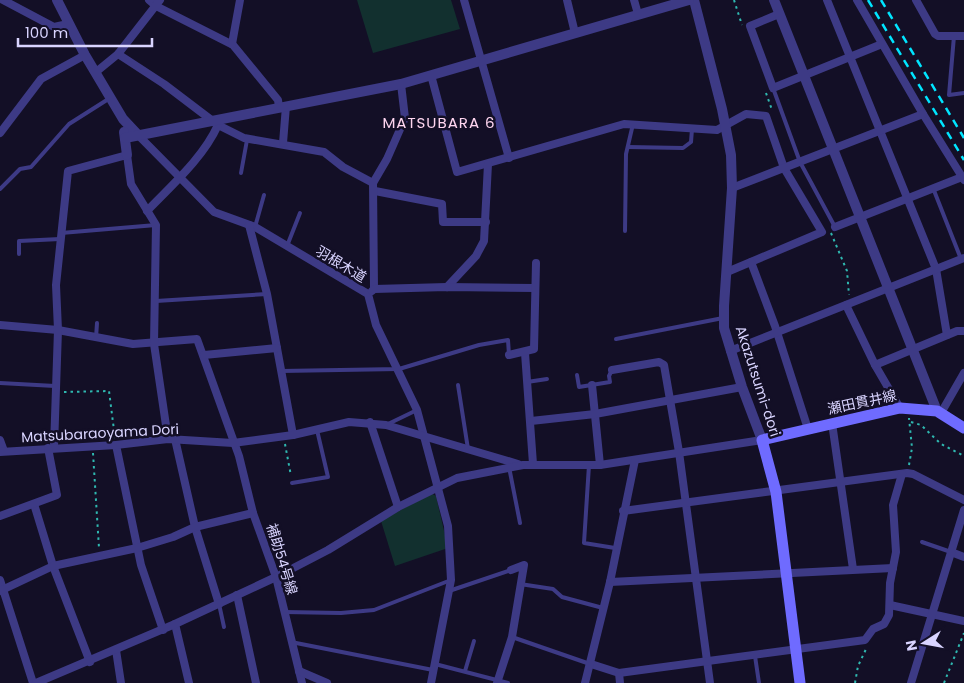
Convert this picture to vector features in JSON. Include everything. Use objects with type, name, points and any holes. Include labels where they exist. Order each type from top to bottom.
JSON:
[{"type":"main road","name":"瀬田貫井線","points":[[762,440],[900,408],[939,412],[964,428]]},
{"type":"main road","name":"Akazutsumi-dori","points":[[762,440],[776,492],[800,683]]},
{"type":"street","points":[[3,0],[54,27],[68,24]]},
{"type":"street","points":[[57,0],[68,24],[122,119],[138,135]]},
{"type":"street","points":[[149,0],[158,3],[232,44],[283,106],[283,143]]},
{"type":"street","points":[[232,44],[240,0]]},
{"type":"street","points":[[464,0],[509,158]]},
{"type":"street","points":[[567,0],[575,33]]},
{"type":"street","points":[[634,0],[638,14]]},
{"type":"street","points":[[125,138],[215,122],[283,106],[401,84],[689,0]]},
{"type":"street","name":"Akazutsumi-dori","points":[[694,0],[726,126],[731,155],[732,188],[723,318],[730,351],[762,440]]},
{"type":"street","points":[[774,0],[912,349],[939,412]]},
{"type":"street","points":[[827,0],[936,269],[947,335]]},
{"type":"street","points":[[835,227],[963,178],[922,114],[857,0]]},
{"type":"street","points":[[916,0],[935,34],[964,36]]},
{"type":"street","points":[[96,72],[118,54],[158,3]]},
{"type":"street","points":[[779,14],[750,26],[773,88],[882,44]]},
{"type":"street","points":[[118,54],[164,84],[215,122],[248,140],[267,144],[283,143],[324,152],[374,187],[442,204],[443,222],[486,222]]},
{"type":"street","points":[[0,133],[41,79],[85,55]]},
{"type":"street","points":[[431,75],[457,172],[624,124],[717,130],[746,114],[766,116],[784,168],[822,232],[727,272]]},
{"type":"street","points":[[401,84],[404,99],[403,124],[374,187],[371,292],[447,287],[535,288]]},
{"type":"street","points":[[732,188],[922,114]]},
{"type":"street","points":[[122,119],[131,184],[156,225],[154,344],[171,439],[219,604]]},
{"type":"street","points":[[147,210],[179,178],[212,138],[215,122]]},
{"type":"street","name":"羽根木道","points":[[138,135],[214,212],[252,226],[371,292],[376,325],[399,369],[417,410],[439,485],[450,539],[451,580],[431,683]]},
{"type":"street","points":[[0,516],[57,495],[51,448],[58,330],[56,285],[68,171],[127,155]]},
{"type":"street","points":[[447,287],[476,256],[484,241],[488,164]]},
{"type":"street","points":[[252,226],[267,294],[293,435]]},
{"type":"street","points":[[730,351],[963,259]]},
{"type":"street","points":[[751,262],[777,333],[808,429]]},
{"type":"street","points":[[510,355],[534,349],[536,263]]},
{"type":"street","points":[[846,305],[875,365],[900,408]]},
{"type":"street","points":[[0,325],[58,330],[133,344],[154,344],[197,339],[204,355],[277,348]]},
{"type":"street","points":[[875,365],[957,331],[964,331]]},
{"type":"street","points":[[525,352],[533,464]]},
{"type":"street","name":"補助54号線","points":[[204,355],[239,456],[253,513],[276,577],[302,683]]},
{"type":"street","points":[[612,370],[660,362],[664,365],[679,452],[710,683]]},
{"type":"street","points":[[939,412],[964,373]]},
{"type":"street","points":[[592,385],[600,464]]},
{"type":"street","points":[[531,421],[595,414],[742,387]]},
{"type":"street","name":"Matsubaraoyama Dori","points":[[2,451],[116,445],[171,439],[233,443],[293,435],[341,422],[370,422],[523,465]]},
{"type":"street","points":[[370,422],[398,507]]},
{"type":"street","points":[[832,423],[853,569]]},
{"type":"street","points":[[0,440],[2,451]]},
{"type":"street","points":[[0,580],[35,683],[90,662],[163,630],[276,577],[328,550],[398,507],[439,485],[457,478],[523,465],[589,466],[762,440]]},
{"type":"street","points":[[116,445],[138,548],[163,630]]},
{"type":"street","points":[[585,683],[610,582],[615,548],[635,460]]},
{"type":"street","points":[[591,664],[619,673],[865,640],[873,629],[884,624],[889,615],[896,552],[893,505],[902,474]]},
{"type":"street","points":[[623,511],[902,474],[913,474],[964,500]]},
{"type":"street","points":[[34,504],[53,566],[90,662]]},
{"type":"street","points":[[911,683],[964,510]]},
{"type":"street","points":[[2,590],[53,566],[138,548],[173,537],[195,526],[253,513]]},
{"type":"street","points":[[951,552],[964,557]]},
{"type":"street","points":[[498,681],[512,636],[524,565],[511,570]]},
{"type":"street","points":[[610,582],[893,568]]},
{"type":"street","points":[[237,595],[256,683]]},
{"type":"street","points":[[890,605],[964,621]]},
{"type":"street","points":[[175,624],[189,683]]},
{"type":"street","points":[[116,650],[121,683]]},
{"type":"street","points":[[299,672],[327,683]]},
{"type":"street","points":[[619,673],[620,683]]},
{"type":"lane","points":[[954,36],[949,95],[964,93]]},
{"type":"lane","points":[[773,88],[800,162],[835,227]]},
{"type":"lane","points":[[0,189],[20,169],[30,167],[68,124],[110,98]]},
{"type":"lane","points":[[625,232],[628,147],[633,124]]},
{"type":"lane","points":[[628,147],[683,148],[690,142],[692,128]]},
{"type":"lane","points":[[241,173],[248,140]]},
{"type":"lane","points":[[933,188],[963,259]]},
{"type":"lane","points":[[252,226],[264,195]]},
{"type":"lane","points":[[287,246],[300,213]]},
{"type":"lane","points":[[19,254],[19,240],[156,225]]},
{"type":"lane","points":[[156,301],[267,294]]},
{"type":"lane","points":[[616,339],[723,318]]},
{"type":"lane","points":[[96,338],[97,323]]},
{"type":"lane","points":[[281,371],[399,369],[479,345],[508,340],[510,355]]},
{"type":"lane","points":[[577,375],[578,387],[610,382],[609,376],[612,370]]},
{"type":"lane","points":[[527,382],[548,379]]},
{"type":"lane","points":[[0,383],[56,389]]},
{"type":"lane","points":[[458,386],[468,449]]},
{"type":"lane","points":[[386,425],[417,410]]},
{"type":"lane","points":[[292,483],[328,476],[317,430]]},
{"type":"lane","points":[[589,466],[584,543],[615,548]]},
{"type":"lane","points":[[509,467],[520,523]]},
{"type":"lane","points":[[922,542],[951,552]]},
{"type":"lane","points":[[449,591],[511,570]]},
{"type":"lane","points":[[284,612],[341,613],[374,610],[451,580]]},
{"type":"lane","points":[[520,584],[553,589],[562,597],[604,608]]},
{"type":"lane","points":[[219,604],[224,626]]},
{"type":"lane","points":[[512,636],[591,664]]},
{"type":"lane","points":[[465,671],[474,641]]},
{"type":"lane","points":[[291,642],[465,671],[508,683]]},
{"type":"lane","points":[[755,655],[759,683]]},
{"type":"path","points":[[56,389],[109,391],[116,445]]},
{"type":"path","points":[[911,422],[921,425],[941,444],[964,456]]},
{"type":"path","points":[[283,436],[292,483]]},
{"type":"path","points":[[92,446],[100,556]]},
{"type":"path","points":[[944,683],[964,633]]},
{"type":"green space","points":[[357,0],[451,0],[460,29],[373,53]]},
{"type":"green space","points":[[431,493],[436,496],[448,548],[395,566],[381,521]]},
{"type":"railway","points":[[868,0],[964,160]]},
{"type":"railway","points":[[881,0],[964,138]]},
{"type":"district","name":"MATSUBARA 6","points":[[439,122]]}]
